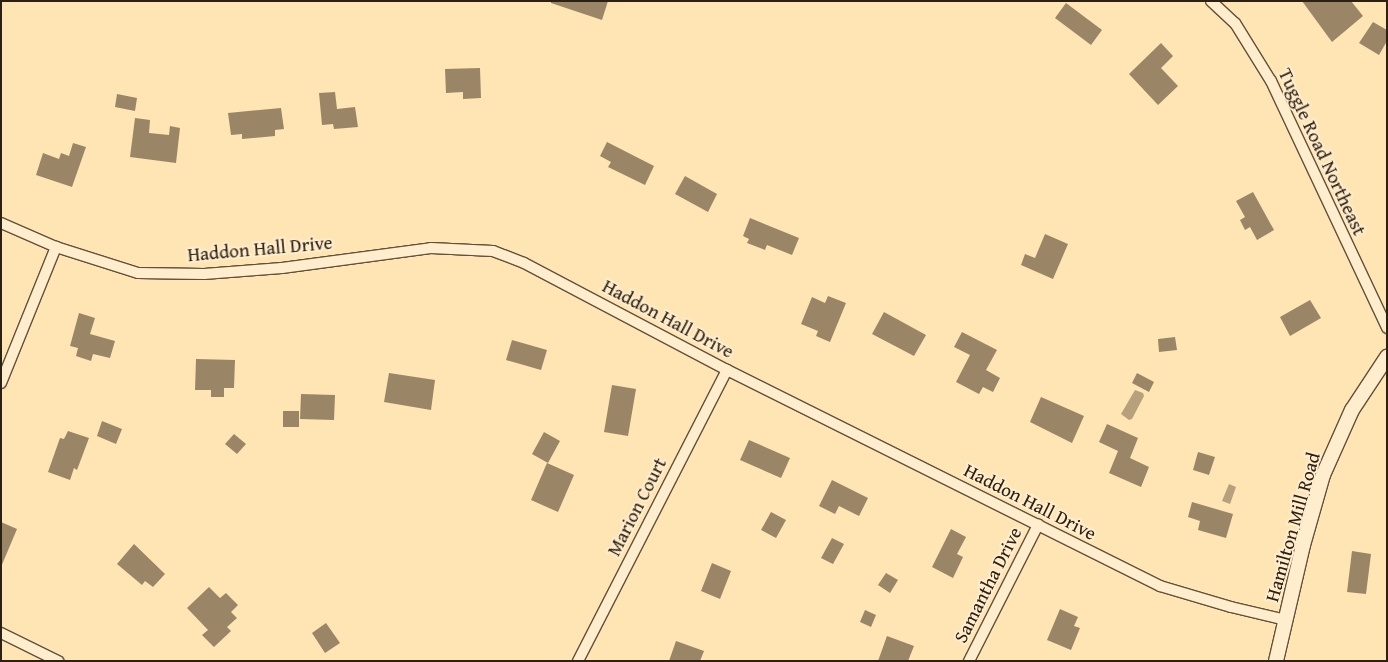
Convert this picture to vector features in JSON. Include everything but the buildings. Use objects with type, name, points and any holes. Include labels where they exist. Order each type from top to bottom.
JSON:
[{"type":"main road","name":"Hamilton Mill Road","points":[[1276,661],[1303,545],[1323,475],[1352,410],[1387,357]]},
{"type":"street","name":"Tuggle Road Northeast","points":[[1211,1],[1235,23],[1271,82],[1387,328]]},
{"type":"street","name":"Haddon Hall Drive","points":[[1,223],[56,246],[138,273],[204,274],[282,268],[431,248],[493,252],[524,263],[727,370],[1160,586],[1231,608],[1286,620]]},
{"type":"street","points":[[1,383],[56,246]]},
{"type":"street","name":"Marion Court","points":[[578,661],[727,370]]},
{"type":"street","name":"Samantha Drive","points":[[969,661],[1038,525]]},
{"type":"street","points":[[1,633],[58,661]]},
{"type":"shaded area","points":[[1135,390],[1143,393],[1144,396],[1132,419],[1129,420],[1121,414]]},
{"type":"shaded area","points":[[1229,484],[1236,487],[1230,504],[1222,501]]}]
